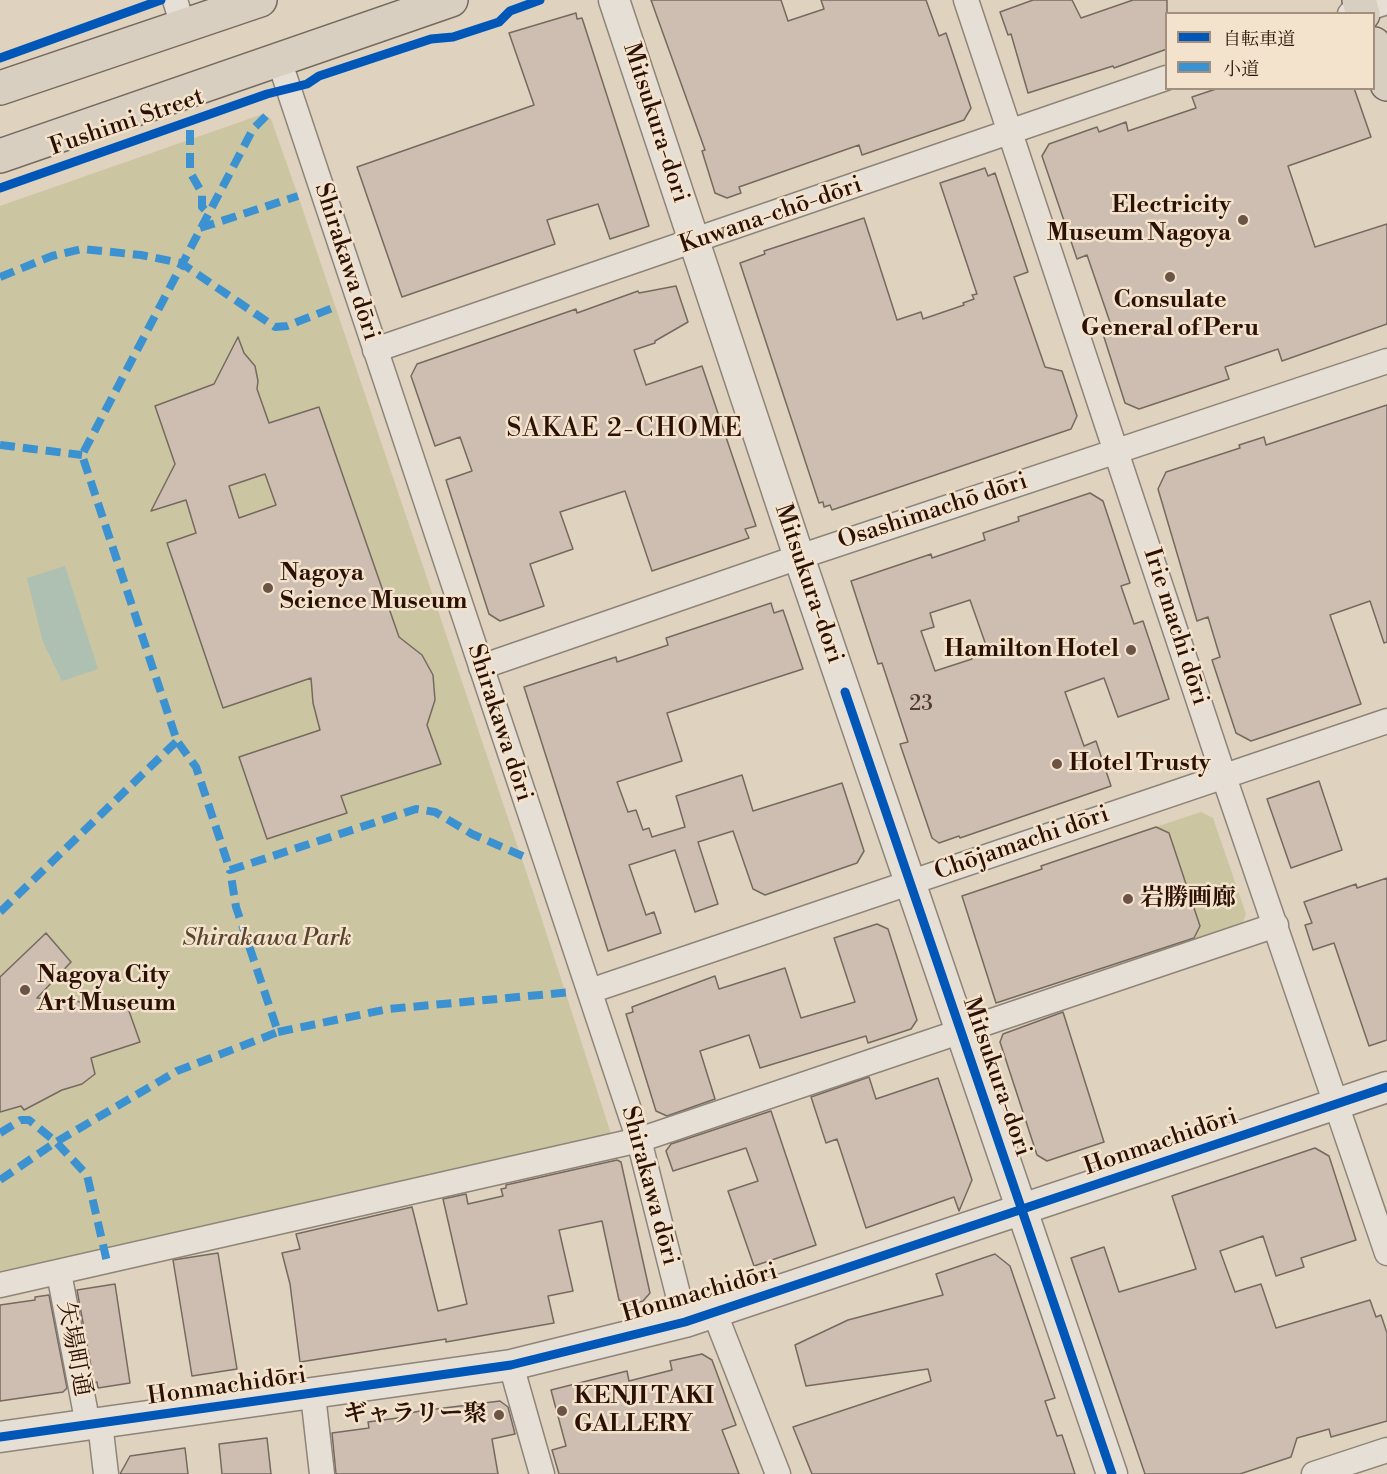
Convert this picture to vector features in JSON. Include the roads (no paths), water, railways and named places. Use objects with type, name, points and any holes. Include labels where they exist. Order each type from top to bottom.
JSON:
[{"type":"main road","points":[[0,88],[179,13],[260,0]]},
{"type":"main road","name":"Fushimi Street","points":[[0,156],[452,0]]},
{"type":"main road","points":[[1375,47],[1387,84]]},
{"type":"street","name":"Mitsukura-dori","points":[[614,0],[799,557],[1020,1211],[1112,1474]]},
{"type":"street","name":"Irie machi dōri","points":[[966,0],[1224,777],[1338,1104],[1387,1253]]},
{"type":"street","name":"Shirakawa dōri","points":[[279,60],[639,1140],[685,1322]]},
{"type":"street","name":"Kuwana-chō-dōri","points":[[375,350],[694,243],[1165,79]]},
{"type":"street","name":"Osashimachō dōri","points":[[481,667],[799,557],[1387,361]]},
{"type":"street","name":"Chōjamachi dōri","points":[[590,991],[1387,721]]},
{"type":"street","points":[[0,1285],[639,1140],[1276,926]]},
{"type":"street","name":"Honmachidōri","points":[[0,1437],[313,1395],[511,1365],[685,1322],[715,1314],[1387,1088]]},
{"type":"street","name":"矢場町通","points":[[59,1273],[106,1474]]},
{"type":"street","points":[[715,1314],[778,1474]]},
{"type":"street","points":[[511,1365],[542,1474]]},
{"type":"street","points":[[313,1395],[322,1474]]},
{"type":"street","points":[[1314,1474],[1387,1450]]},
{"type":"place","name":"Electricity Museum Nagoya","points":[[1243,220]]},
{"type":"place","name":"Consulate General of Peru","points":[[1170,277]]},
{"type":"place","name":"Nagoya Science Museum","points":[[268,588]]},
{"type":"place","name":"Hamilton Hotel","points":[[1131,650]]},
{"type":"place","name":"Hotel Trusty","points":[[1057,764]]},
{"type":"place","name":"岩勝画廊","points":[[1128,899]]},
{"type":"place","name":"Nagoya City Art Museum","points":[[25,990]]},
{"type":"place","name":"KENJI TAKI GALLERY","points":[[562,1411]]},
{"type":"place","name":"ギャラリー聚","points":[[499,1415]]},
{"type":"district","name":"SAKAE 2-CHOME","points":[[625,430]]},
{"type":"park label","name":"Shirakawa Park","points":[[267,939]]}]
